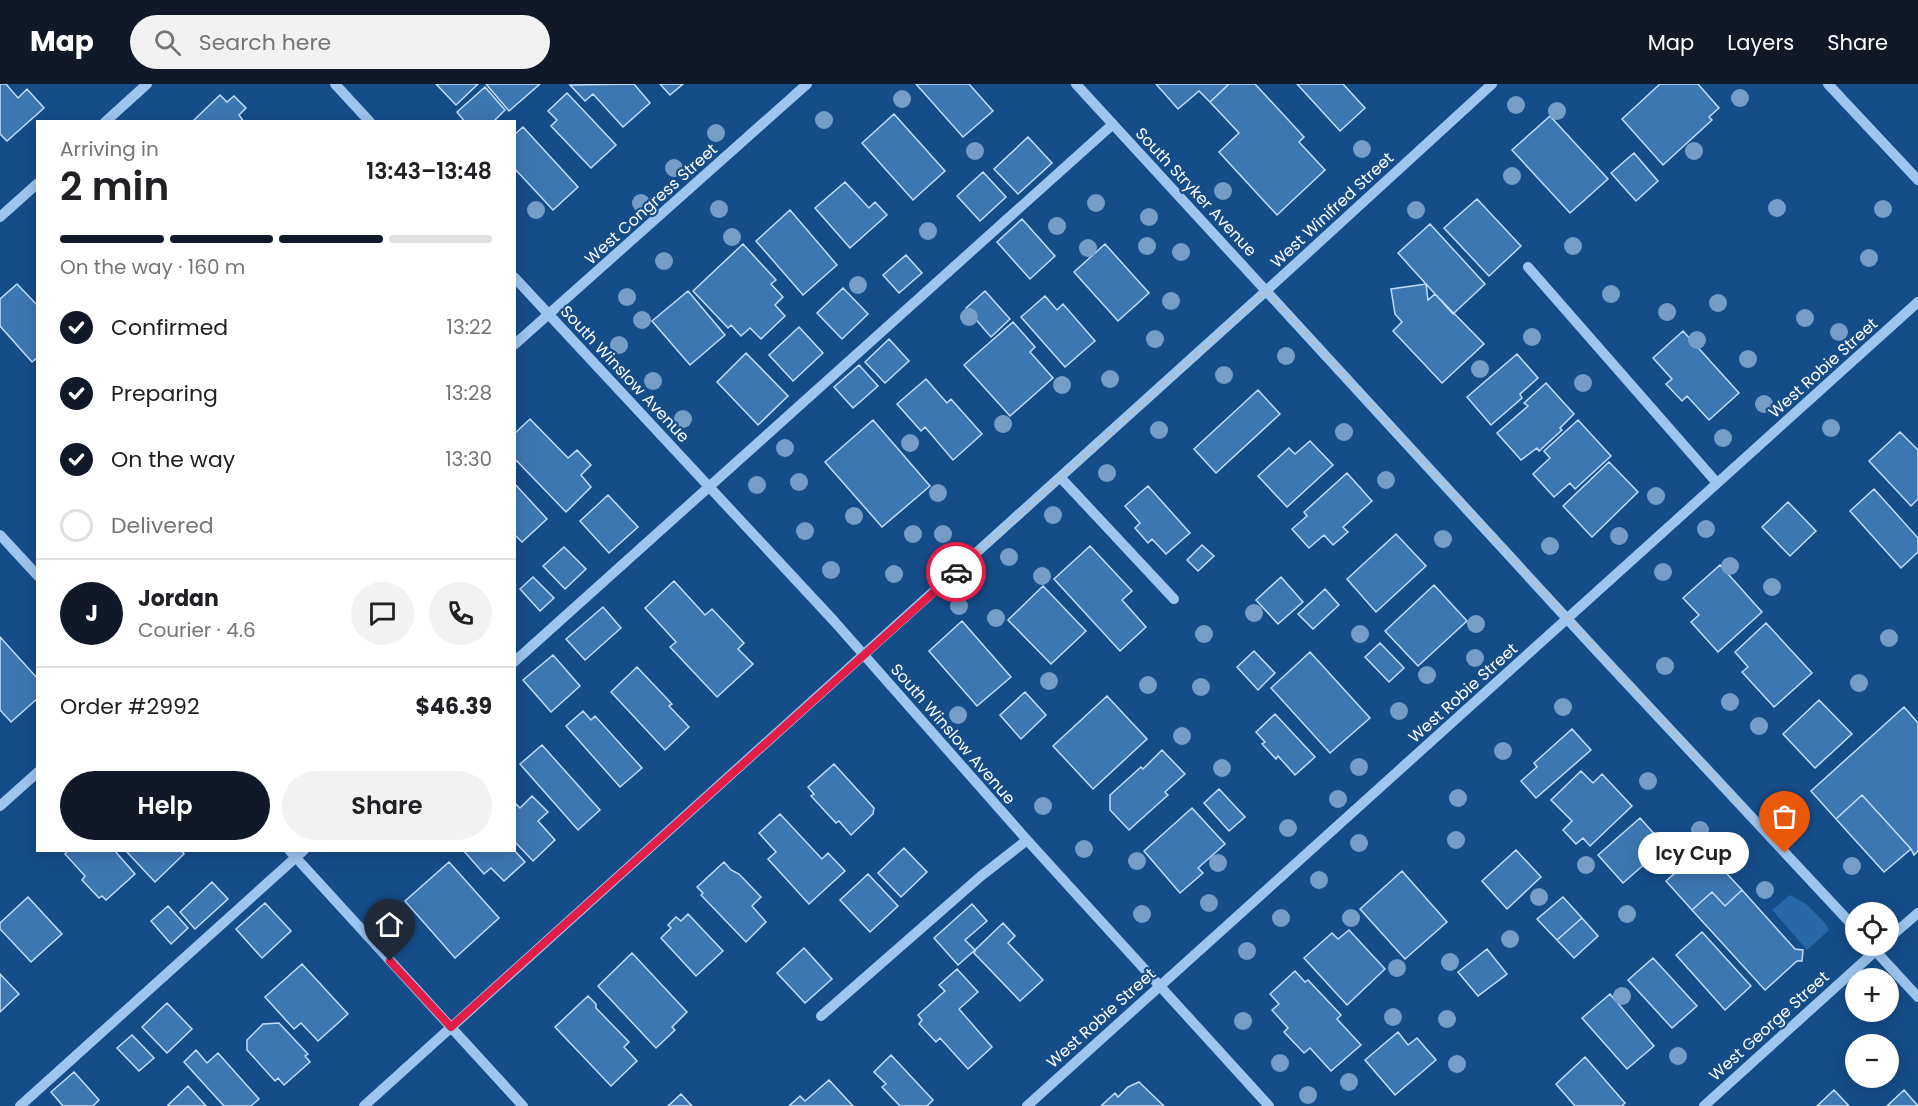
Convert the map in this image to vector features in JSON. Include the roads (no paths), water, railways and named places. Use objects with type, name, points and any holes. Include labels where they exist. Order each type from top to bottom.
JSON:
[{"type":"street","points":[[107,120],[147,84]]},
{"type":"street","points":[[335,84],[368,120]]},
{"type":"street","name":"West Congress Street","points":[[516,343],[807,84]]},
{"type":"street","name":"South Stryker Avenue","points":[[1076,84],[1845,917]]},
{"type":"street","name":"West Winifred Street","points":[[364,1106],[1492,84]]},
{"type":"street","points":[[1828,84],[1918,180]]},
{"type":"street","points":[[516,660],[1113,124]]},
{"type":"street","points":[[0,217],[36,185]]},
{"type":"street","points":[[1528,267],[1717,483]]},
{"type":"street","name":"South Winslow Avenue","points":[[516,279],[834,621],[1027,840],[1269,1106]]},
{"type":"street","name":"West Robie Street","points":[[1027,1106],[1918,302]]},
{"type":"street","points":[[1060,477],[1174,599]]},
{"type":"street","points":[[0,535],[36,574]]},
{"type":"street","points":[[0,806],[36,774]]},
{"type":"street","points":[[822,1016],[981,876],[1027,840]]},
{"type":"street","points":[[20,1106],[296,853],[523,1106]]},
{"type":"street","points":[[1899,929],[1918,913]]},
{"type":"street","name":"West George Street","points":[[1704,1106],[1866,956]]},
{"type":"street","points":[[1884,956],[1918,997]]},
{"type":"place","name":"Icy Cup","points":[[1785,853]]}]
